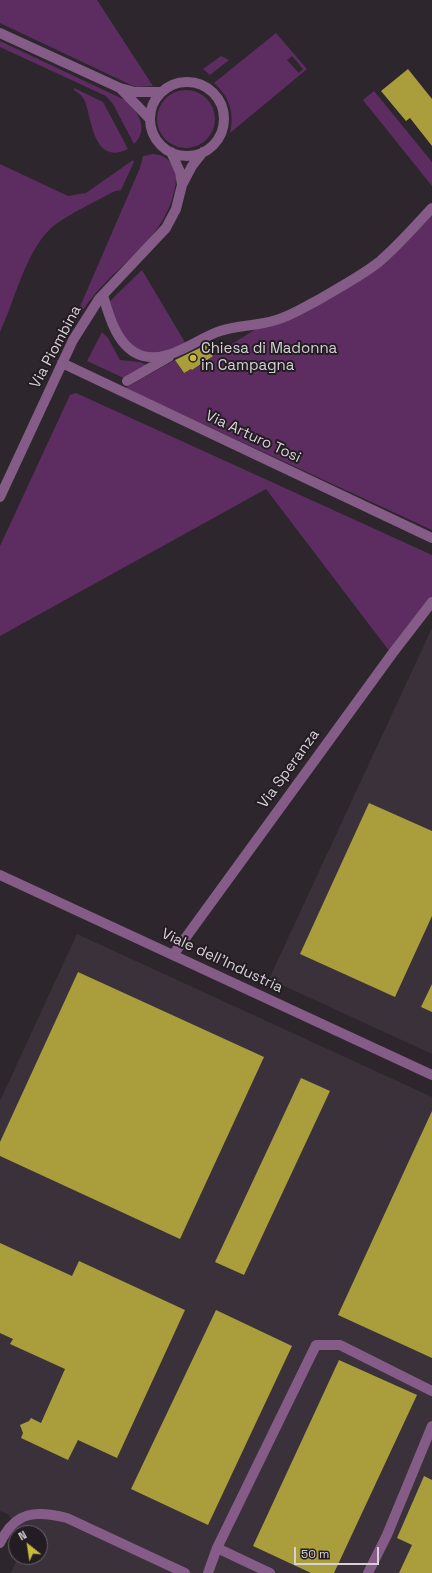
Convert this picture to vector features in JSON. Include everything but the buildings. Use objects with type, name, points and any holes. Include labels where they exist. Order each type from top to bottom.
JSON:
[{"type":"street","name":"Via Piombina","points":[[0,33],[120,88],[135,92],[161,92],[168,86],[187,82],[206,87],[217,97],[224,112],[223,128],[216,142],[203,152],[192,166],[182,185],[176,210],[166,228],[103,295],[84,321],[62,363],[0,497]]},
{"type":"street","name":"Via Piombina","points":[[120,88],[150,119],[153,135],[158,142],[171,152],[180,172],[182,185]]},
{"type":"street","points":[[150,119],[151,109],[161,92]]},
{"type":"street","points":[[171,152],[187,156],[203,152]]},
{"type":"street","points":[[127,381],[181,350],[220,331],[276,320],[344,285],[379,261],[432,208]]},
{"type":"street","points":[[103,295],[114,328],[122,341],[130,349],[143,356],[162,356],[181,350]]},
{"type":"street","name":"Via Arturo Tosi","points":[[62,363],[432,538]]},
{"type":"street","name":"Via Speranza","points":[[173,955],[387,660],[432,602]]},
{"type":"street","name":"Viale dell'Industria","points":[[0,875],[432,1075]]},
{"type":"street","points":[[208,1573],[218,1548],[316,1345],[340,1345],[432,1391]]},
{"type":"street","points":[[368,1573],[387,1535],[432,1426]]},
{"type":"street","points":[[1,1537],[18,1520],[27,1515],[38,1512],[52,1514],[67,1518],[185,1573]]},
{"type":"street","points":[[218,1548],[270,1573]]},
{"type":"shaded area","points":[[0,0],[97,0],[153,86],[137,87],[131,85],[0,23]]},
{"type":"shaded area","points":[[276,33],[307,69],[230,133],[232,119],[230,105],[224,93],[214,83]],"holes":[[[292,56],[303,69],[299,73],[287,60]]]},
{"type":"shaded area","points":[[0,41],[127,101],[141,122],[141,133],[138,139],[134,144],[113,104],[106,96],[0,47]]},
{"type":"shaded area","points":[[221,56],[229,60],[210,75],[203,69]]},
{"type":"shaded area","points":[[74,88],[103,102],[128,149],[117,153],[108,151],[101,147],[96,139],[85,101],[81,95],[74,90]]},
{"type":"shaded area","points":[[186,90],[197,92],[210,103],[213,108],[215,119],[213,130],[202,143],[197,146],[186,148],[175,146],[162,135],[159,130],[157,119],[159,108],[170,95],[175,92]]},
{"type":"shaded area","points":[[374,91],[432,162],[432,186],[363,100]]},
{"type":"shaded area","points":[[153,154],[166,158],[175,172],[176,178],[174,192],[168,209],[160,224],[139,250],[102,286],[91,299],[76,321],[63,346],[140,168],[143,156]]},
{"type":"shaded area","points":[[133,160],[134,162],[121,190],[115,191],[65,218],[51,228],[42,238],[27,263],[0,332],[0,164],[68,196],[86,193]]},
{"type":"shaded area","points":[[432,208],[432,530],[125,388],[175,360],[183,373],[191,369],[192,370],[256,329],[351,281]]},
{"type":"shaded area","points":[[142,270],[186,344],[164,353],[144,353],[124,341],[108,303]]},
{"type":"shaded area","points":[[102,332],[108,338],[120,360],[140,362],[147,365],[128,380],[87,361]]},
{"type":"shaded area","points":[[76,393],[432,555],[432,596],[390,652],[266,489],[0,636],[0,546],[70,395]]},
{"type":"shaded area","points":[[432,628],[432,1054],[269,979]]},
{"type":"shaded area","points":[[77,934],[432,1097],[432,1573],[11,1573],[14,1565],[48,1565],[48,1525],[15,1525],[8,1514],[0,1511],[0,1101]]},
{"type":"place","name":"Chiesa di Madonna in Campagna","points":[[193,358]]}]
